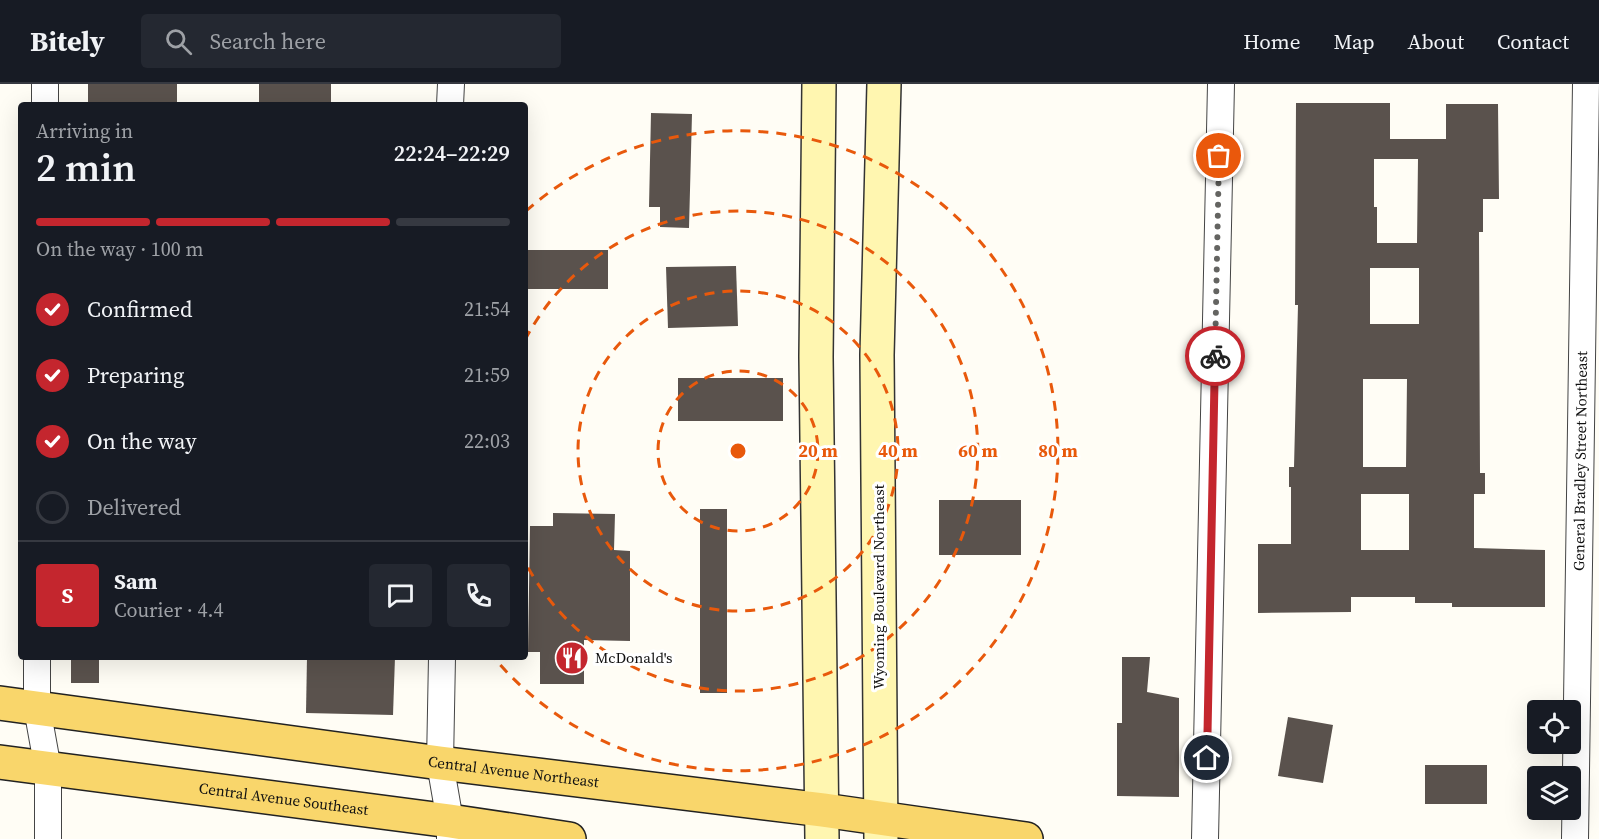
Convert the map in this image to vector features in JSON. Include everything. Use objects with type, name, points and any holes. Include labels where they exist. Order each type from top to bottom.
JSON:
[{"type":"main road","points":[[819,84],[816,357],[822,824]]},
{"type":"main road","name":"Wyoming Boulevard Northeast","points":[[881,829],[877,355],[884,84]]},
{"type":"main road","name":"Central Avenue Northeast","points":[[0,703],[440,763],[822,824],[1026,839]]},
{"type":"main road","name":"Central Avenue Southeast","points":[[0,762],[450,830],[569,839]]},
{"type":"street","points":[[45,84],[45,102]]},
{"type":"street","points":[[450,102],[451,84]]},
{"type":"street","points":[[1205,839],[1221,84]]},
{"type":"street","name":"General Bradley Street Northeast","points":[[1575,839],[1586,84]]},
{"type":"street","points":[[37,660],[37,708],[48,769],[48,839]]},
{"type":"street","points":[[442,660],[440,763],[450,830]]},
{"type":"building","points":[[88,84],[177,84],[177,102],[88,102]]},
{"type":"building","points":[[259,84],[331,84],[331,102],[259,102]]},
{"type":"building","points":[[1296,103],[1390,103],[1390,139],[1446,139],[1446,104],[1498,104],[1499,199],[1483,199],[1483,232],[1479,232],[1480,473],[1485,473],[1485,494],[1474,494],[1474,548],[1545,550],[1545,607],[1452,607],[1452,603],[1415,603],[1415,597],[1351,597],[1351,612],[1258,613],[1258,544],[1291,544],[1289,467],[1294,467],[1298,305],[1295,305]],"holes":[[[1374,159],[1418,159],[1417,243],[1377,243],[1377,207],[1374,207]],[[1370,268],[1419,268],[1419,324],[1370,324]],[[1363,379],[1407,379],[1406,467],[1363,467]],[[1361,494],[1409,494],[1409,550],[1361,550]]]},
{"type":"building","points":[[651,113],[692,114],[689,228],[660,227],[660,207],[649,207]]},
{"type":"building","points":[[528,250],[608,250],[608,289],[528,289]]},
{"type":"building","points":[[736,266],[738,326],[668,328],[666,267]]},
{"type":"building","points":[[678,378],[783,378],[783,421],[678,421]]},
{"type":"building","points":[[939,500],[1021,500],[1021,555],[939,555]]},
{"type":"building","points":[[700,509],[727,509],[727,693],[700,693]]},
{"type":"building","points":[[553,513],[615,514],[614,550],[630,551],[630,641],[584,640],[584,684],[540,684],[540,652],[528,652],[530,526],[553,526]]},
{"type":"building","points":[[1122,657],[1150,657],[1147,692],[1179,698],[1179,797],[1117,796],[1117,723],[1122,723]]},
{"type":"building","points":[[71,660],[99,660],[99,683],[71,683]]},
{"type":"building","points":[[307,660],[395,660],[393,715],[306,713]]},
{"type":"building","points":[[1288,717],[1333,725],[1323,783],[1278,776]]},
{"type":"building","points":[[1425,765],[1487,765],[1487,804],[1425,804]]},
{"type":"way so far","points":[[1215,356],[1219,156]]},
{"type":"place","name":"McDonald's","points":[[572,658]]},
{"type":"route","points":[[1207,758],[1215,356]]}]
